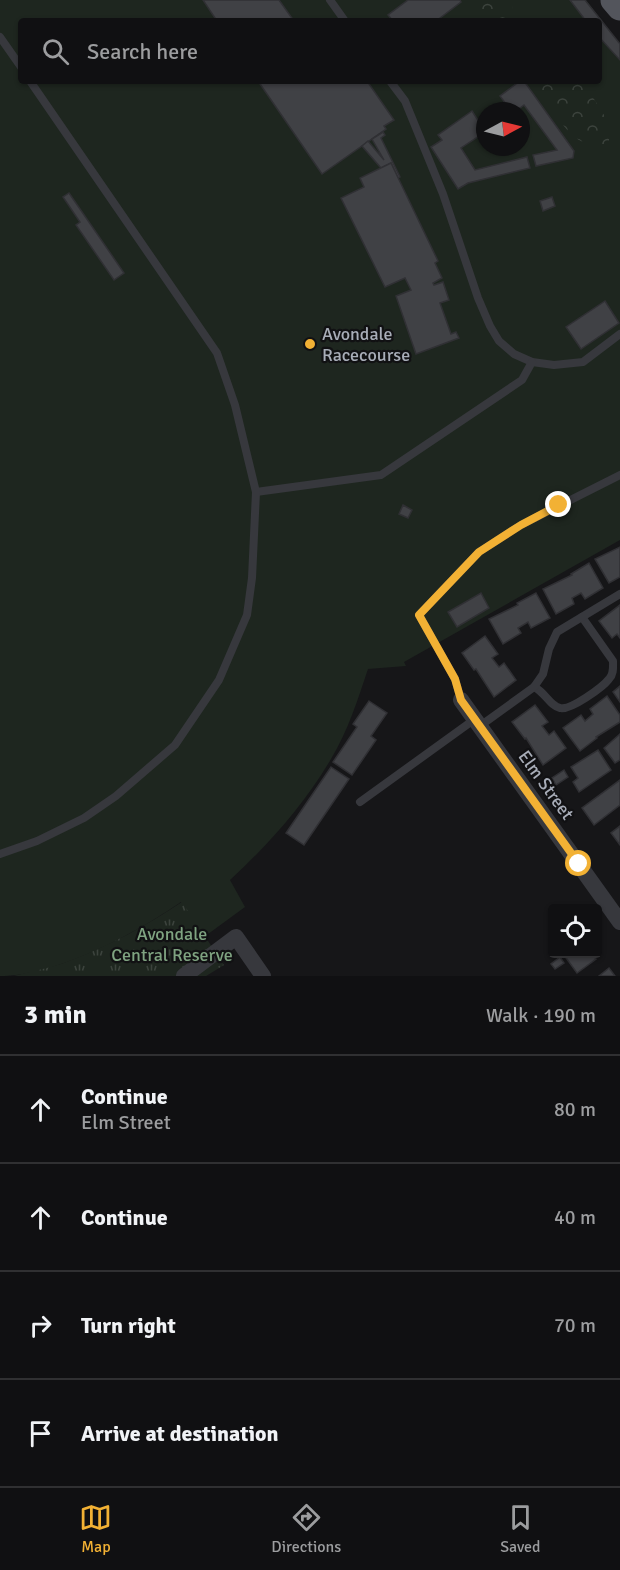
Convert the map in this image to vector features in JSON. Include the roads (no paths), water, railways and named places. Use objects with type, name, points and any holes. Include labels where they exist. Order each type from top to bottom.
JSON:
[{"type":"main road","points":[[614,0],[620,7]]},
{"type":"street","name":"Elm Street","points":[[461,700],[620,922]]},
{"type":"street","points":[[183,976],[236,938],[263,976]]},
{"type":"lane","points":[[330,0],[343,18]]},
{"type":"lane","points":[[0,37],[18,63]]},
{"type":"lane","points":[[0,854],[37,841],[84,818],[116,796],[175,745],[219,680],[247,615],[252,578],[256,492],[235,405],[217,353],[32,84]]},
{"type":"lane","points":[[392,84],[405,101],[443,194],[478,298],[499,341],[514,354],[532,362],[554,365],[583,362],[620,334]]},
{"type":"lane","points":[[256,492],[381,475],[522,380],[532,362]]},
{"type":"lane","points":[[461,700],[455,679],[419,615],[479,552],[521,525],[620,475]]},
{"type":"lane","points":[[360,802],[534,687],[543,674],[549,650],[557,632],[620,594]]},
{"type":"lane","points":[[534,687],[544,693],[555,706],[564,709],[573,706],[609,680],[614,668],[613,661],[582,617]]},
{"type":"place","name":"Avondale Racecourse","points":[[310,344]]},
{"type":"park label","name":"Avondale Central Reserve","points":[[172,944]]}]
